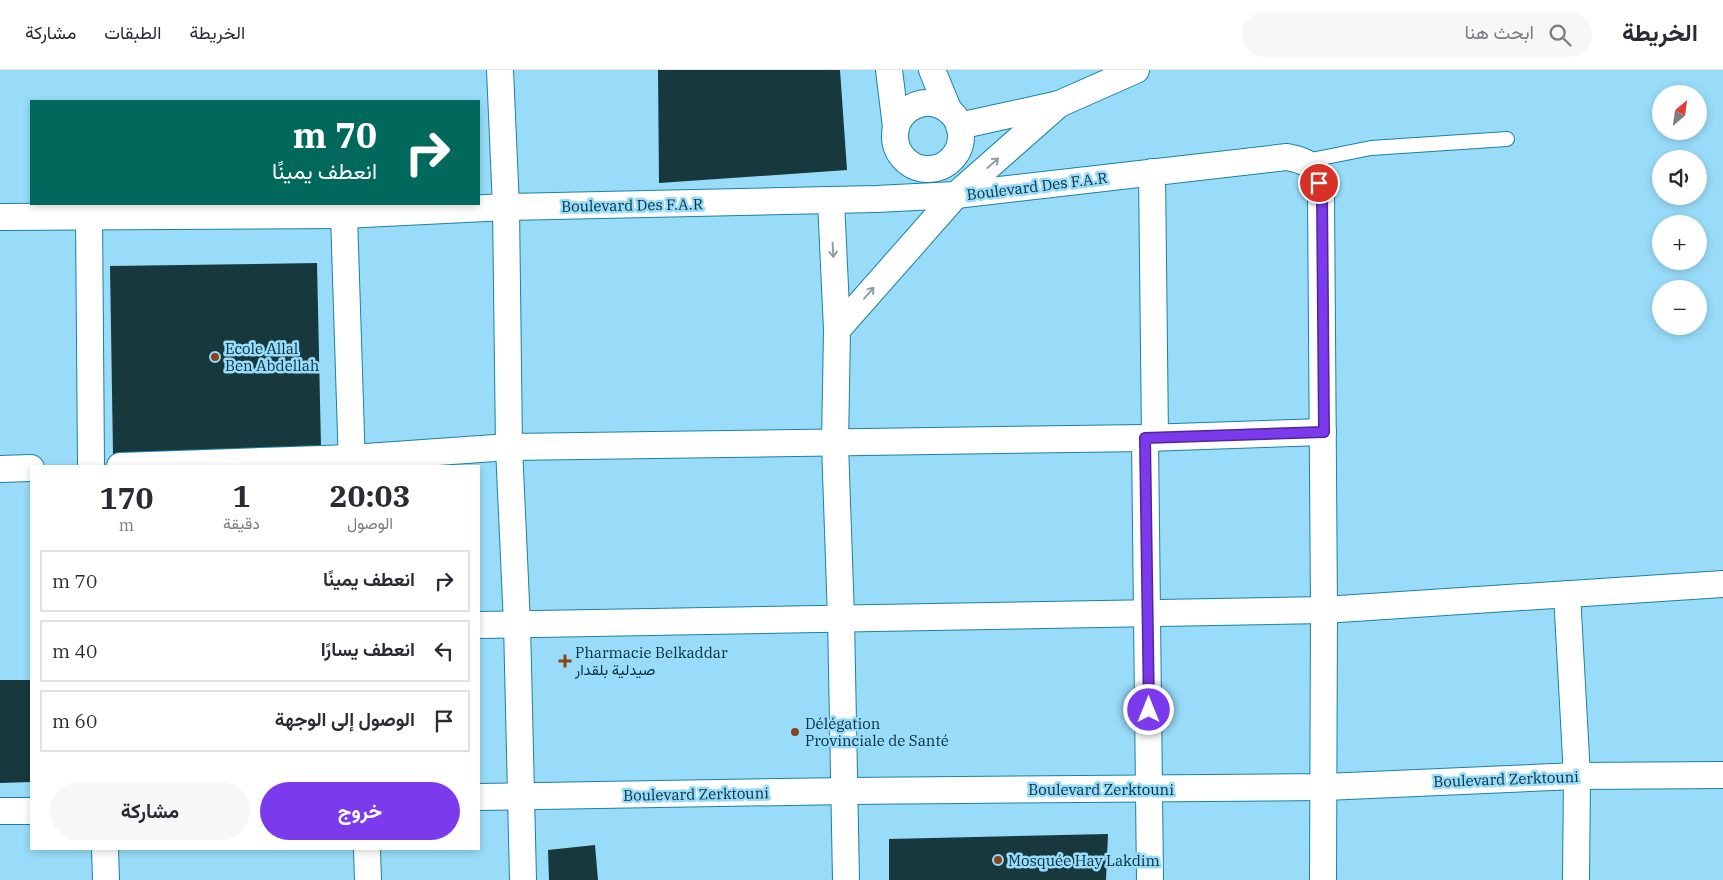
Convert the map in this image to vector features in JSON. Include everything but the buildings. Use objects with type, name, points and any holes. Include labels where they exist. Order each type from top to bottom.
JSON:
[{"type":"street","points":[[500,70],[506,207],[509,447],[517,624],[523,880]]},
{"type":"street","points":[[889,70],[896,127],[895,140],[899,151],[907,161],[918,167],[930,169],[941,166],[951,159],[958,149],[961,138],[932,70]]},
{"type":"street","points":[[896,127],[901,116],[911,107],[924,103],[937,104],[954,119],[1059,104],[1136,70]]},
{"type":"street","points":[[837,330],[956,195],[1059,104]]},
{"type":"street","name":"Boulevard Des F.A.R","points":[[0,217],[344,215],[506,207],[831,201],[956,195],[1287,157],[1306,161]]},
{"type":"street","points":[[1306,161],[1317,173],[1322,194],[1325,787],[1323,880]]},
{"type":"street","points":[[917,197],[930,169]]},
{"type":"street","points":[[1150,880],[1148,613],[1152,172]]},
{"type":"street","points":[[831,201],[837,330],[834,444],[846,791],[846,880]]},
{"type":"street","points":[[88,215],[91,465]]},
{"type":"street","points":[[344,215],[352,462]]},
{"type":"street","points":[[178,465],[352,462],[509,447],[778,442],[834,444],[1150,438],[1324,432]]},
{"type":"street","points":[[0,469],[30,468]]},
{"type":"street","points":[[480,624],[1324,610],[1723,584]]},
{"type":"street","points":[[1567,594],[1577,776],[1576,880]]},
{"type":"street","name":"Boulevard Zerktouni","points":[[480,798],[846,791],[1325,787],[1577,776],[1723,775]]},
{"type":"street","points":[[0,811],[30,811]]},
{"type":"street","points":[[105,850],[106,880]]},
{"type":"street","points":[[367,850],[368,880]]},
{"type":"lane","points":[[1306,161],[1371,148],[1507,140]]},
{"type":"place","name":"Ecole Allal Ben Abdellah","points":[[215,357]]},
{"type":"place","name":"Pharmacie Belkaddar صيدلية بلقدار","points":[[565,661]]},
{"type":"place","name":"Délégation Provinciale de Santé","points":[[795,732]]},
{"type":"place","name":"Mosquée Hay Lakdim","points":[[998,860]]},
{"type":"route","points":[[1149,710],[1145,438],[1324,432],[1322,194],[1319,183]]}]
